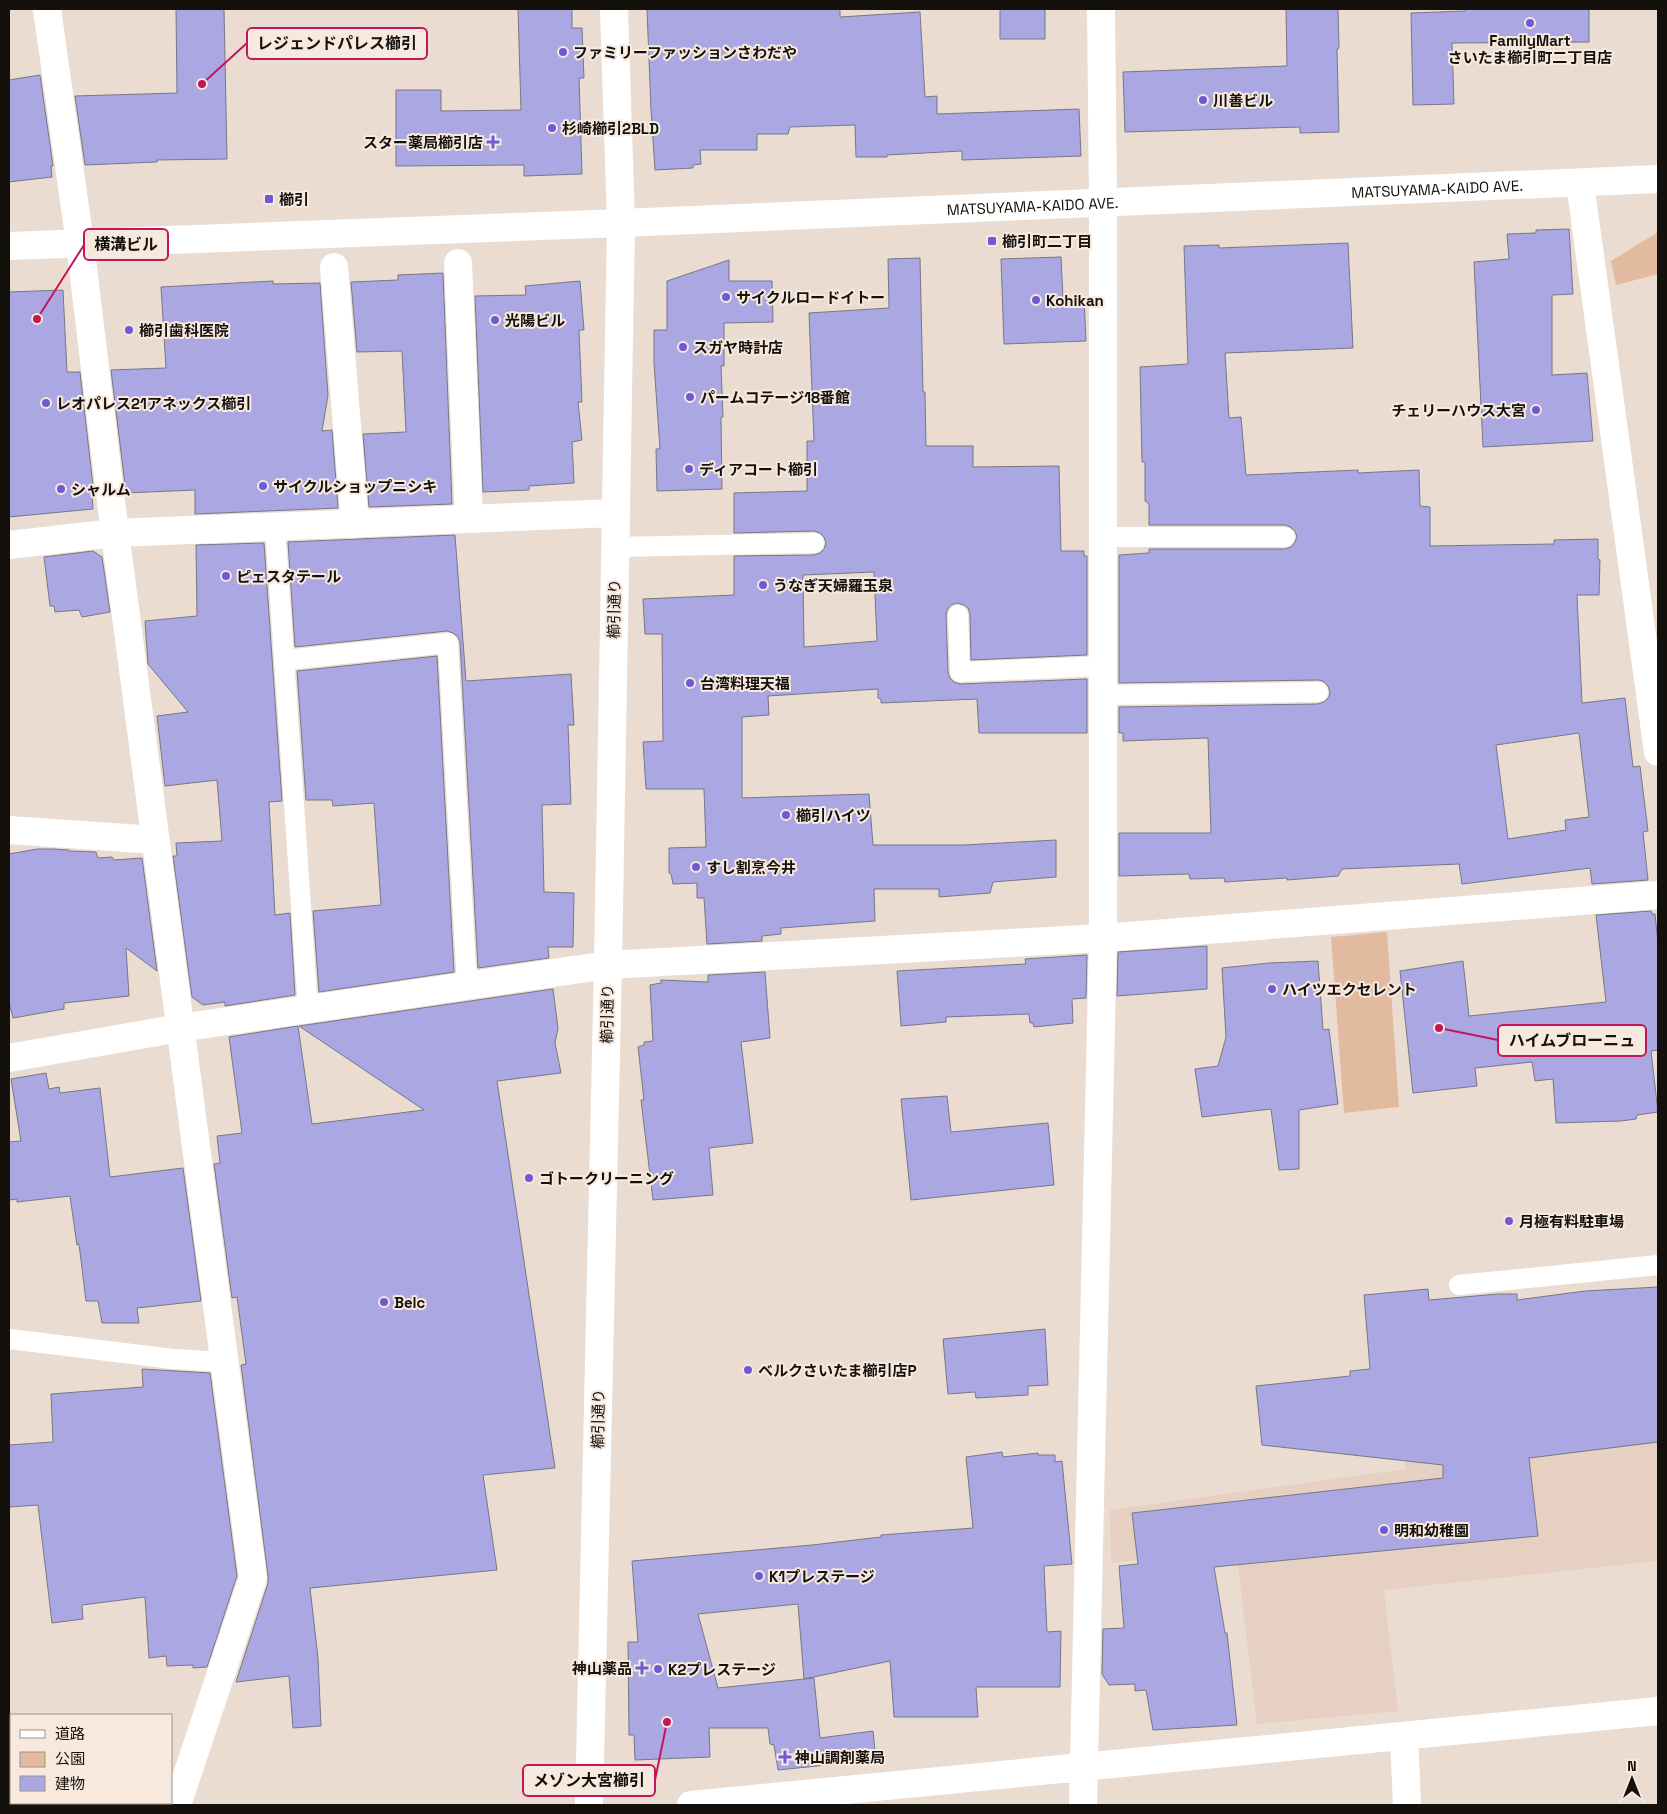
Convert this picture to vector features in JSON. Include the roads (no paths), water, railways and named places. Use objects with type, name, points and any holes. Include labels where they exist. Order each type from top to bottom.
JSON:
[{"type":"street","points":[[46,9],[80,243],[115,533],[253,1578],[177,1805]]},
{"type":"street","points":[[614,9],[621,223]]},
{"type":"street","points":[[1083,1805],[1103,938],[1103,201],[1101,9]]},
{"type":"street","name":"MATSUYAMA-KAIDO AVE.","points":[[9,246],[621,223],[1103,201],[1658,179]]},
{"type":"street","points":[[1580,183],[1658,752]]},
{"type":"street","name":"櫛引通り","points":[[589,1805],[608,965],[621,223]]},
{"type":"street","points":[[458,263],[469,519]]},
{"type":"street","points":[[334,267],[355,524]]},
{"type":"street","points":[[9,544],[115,533],[616,513]]},
{"type":"street","points":[[9,830],[156,840]]},
{"type":"street","points":[[9,1058],[180,1028],[608,965],[1103,938],[1658,895]]},
{"type":"street","points":[[691,1805],[860,1797],[1084,1767],[1658,1711]]},
{"type":"street","points":[[1404,1736],[1407,1805]]},
{"type":"lane","points":[[275,526],[308,1009]]},
{"type":"lane","points":[[1103,537],[1285,537]]},
{"type":"lane","points":[[615,547],[814,543]]},
{"type":"lane","points":[[958,615],[960,672],[1103,666]]},
{"type":"lane","points":[[285,660],[448,643],[467,986]]},
{"type":"lane","points":[[1103,695],[1318,692]]},
{"type":"lane","points":[[1459,1285],[1658,1266]]},
{"type":"lane","points":[[9,1339],[173,1359],[224,1362]]},
{"type":"place","name":"FamilyMart さいたま櫛引町二丁目店","points":[[1530,23]]},
{"type":"place","name":"ファミリーファッションさわだや","points":[[563,52]]},
{"type":"place","name":"レジェンドパレス櫛引","points":[[202,84]]},
{"type":"place","name":"川善ビル","points":[[1203,100]]},
{"type":"place","name":"杉崎櫛引2BLD","points":[[552,128]]},
{"type":"place","name":"スター薬局櫛引店","points":[[493,142]]},
{"type":"place","name":"櫛引","points":[[269,199]]},
{"type":"place","name":"櫛引町二丁目","points":[[992,241]]},
{"type":"place","name":"サイクルロードイトー","points":[[726,297]]},
{"type":"place","name":"Kohikan","points":[[1036,300]]},
{"type":"place","name":"横溝ビル","points":[[37,319]]},
{"type":"place","name":"光陽ビル","points":[[495,320]]},
{"type":"place","name":"櫛引歯科医院","points":[[129,330]]},
{"type":"place","name":"スガヤ時計店","points":[[683,347]]},
{"type":"place","name":"パームコテージ18番館","points":[[690,397]]},
{"type":"place","name":"レオパレス21アネックス櫛引","points":[[46,403]]},
{"type":"place","name":"チェリーハウス大宮","points":[[1536,410]]},
{"type":"place","name":"ディアコート櫛引","points":[[689,469]]},
{"type":"place","name":"サイクルショップニシキ","points":[[263,486]]},
{"type":"place","name":"シャルム","points":[[61,489]]},
{"type":"place","name":"ピェスタテール","points":[[226,576]]},
{"type":"place","name":"うなぎ天婦羅玉泉","points":[[763,585]]},
{"type":"place","name":"台湾料理天福","points":[[690,683]]},
{"type":"place","name":"櫛引ハイツ","points":[[786,815]]},
{"type":"place","name":"すし割烹今井","points":[[696,867]]},
{"type":"place","name":"ハイツエクセレント","points":[[1272,989]]},
{"type":"place","name":"ハイムブローニュ","points":[[1439,1028]]},
{"type":"place","name":"ゴトークリーニング","points":[[529,1178]]},
{"type":"place","name":"月極有料駐車場","points":[[1509,1221]]},
{"type":"place","name":"Belc","points":[[384,1302]]},
{"type":"place","name":"ベルクさいたま櫛引店P","points":[[748,1370]]},
{"type":"place","name":"明和幼稚園","points":[[1384,1530]]},
{"type":"place","name":"K1プレステージ","points":[[759,1576]]},
{"type":"place","name":"神山薬品","points":[[642,1668]]},
{"type":"place","name":"K2プレステージ","points":[[658,1669]]},
{"type":"place","name":"メゾン大宮櫛引","points":[[667,1722]]},
{"type":"place","name":"神山調剤薬局","points":[[785,1757]]}]
